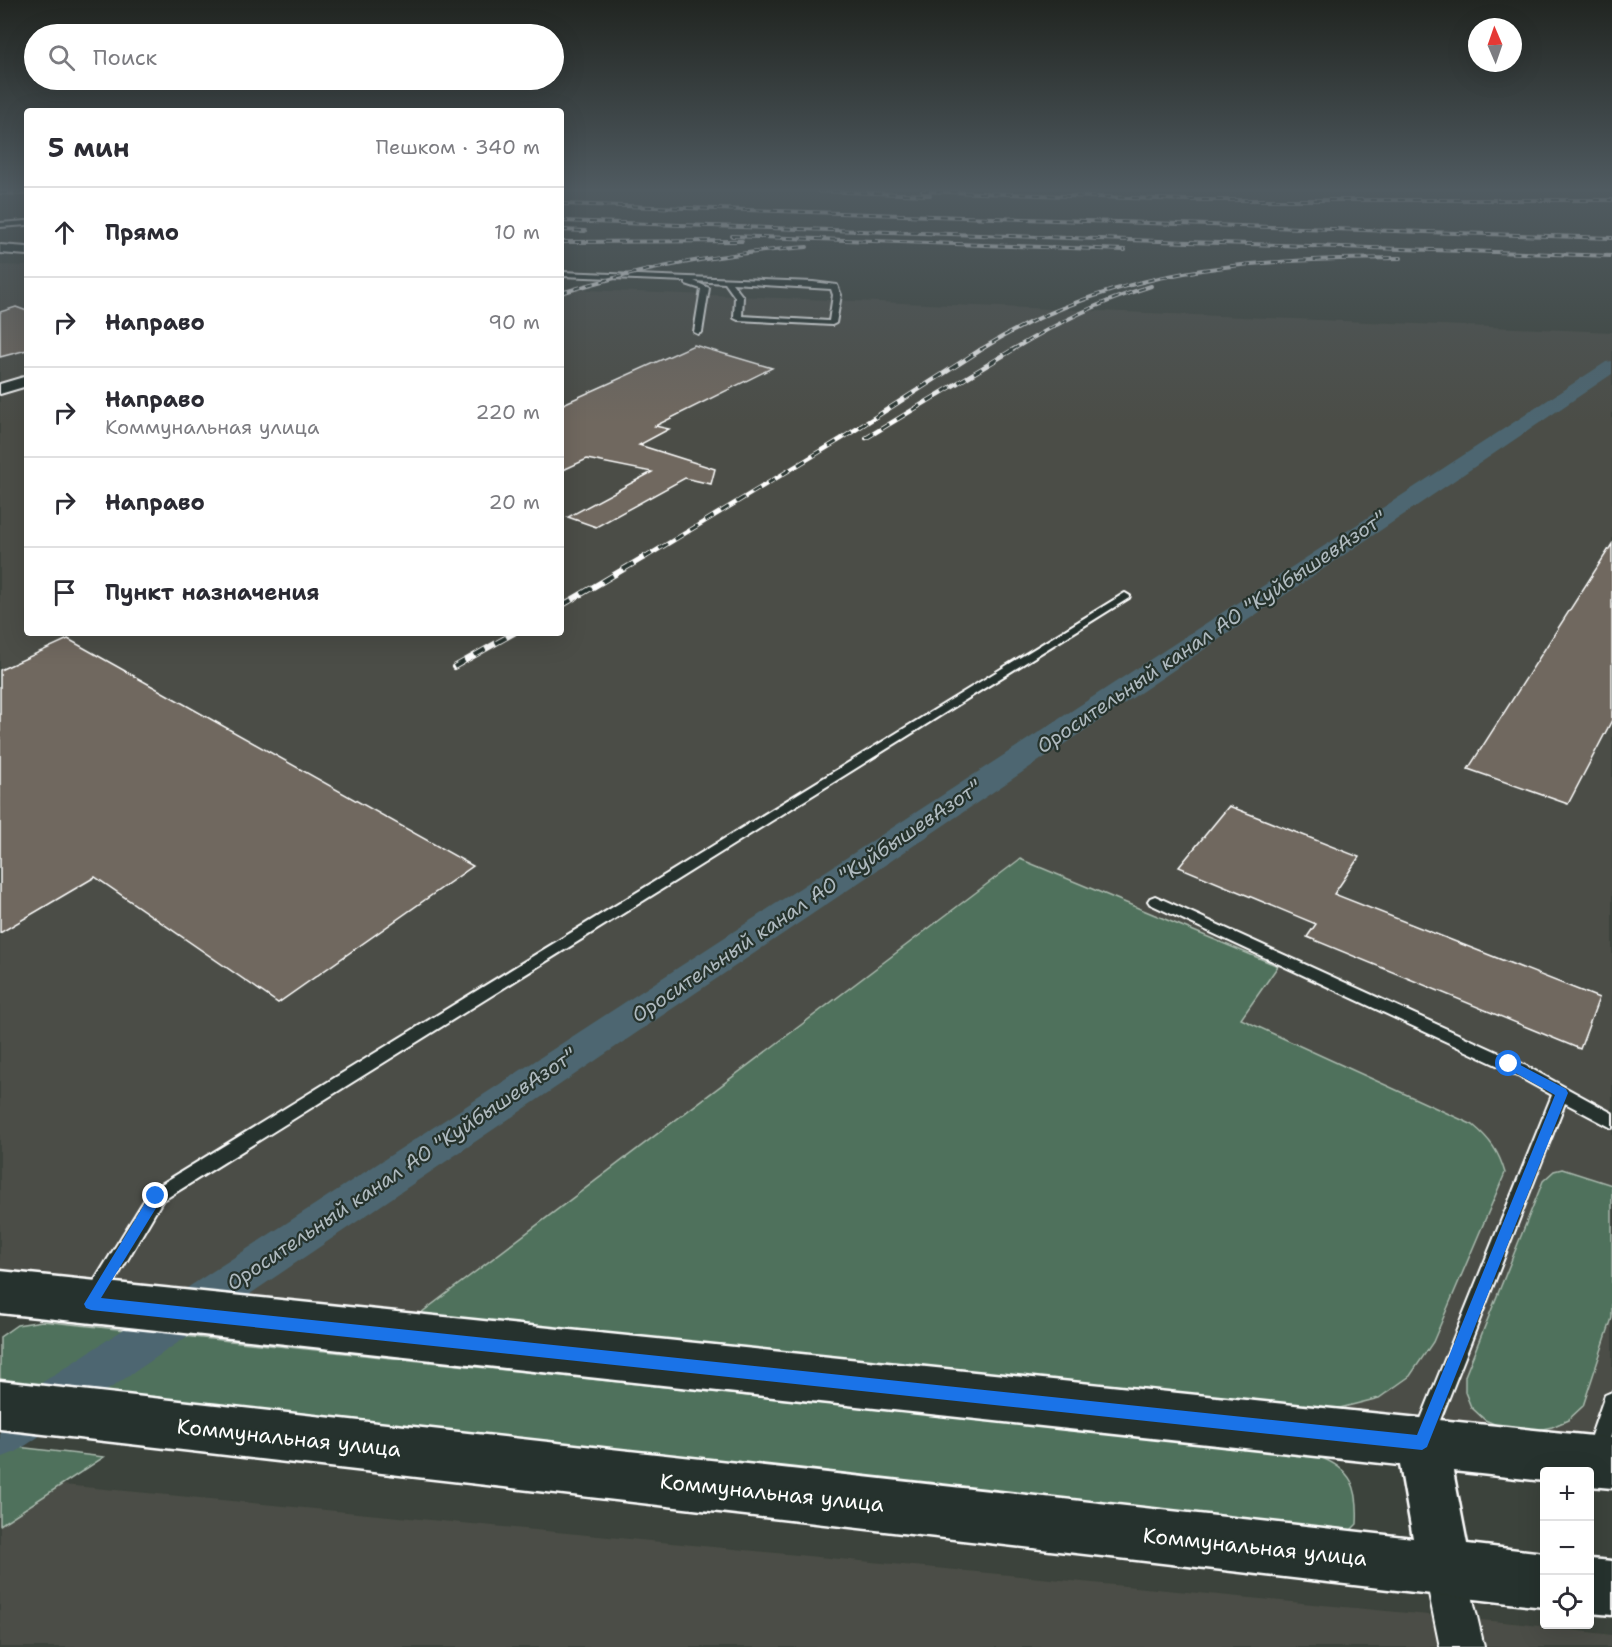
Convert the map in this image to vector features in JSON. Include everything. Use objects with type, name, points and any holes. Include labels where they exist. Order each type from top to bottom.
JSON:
[{"type":"main road","points":[[0,1292],[91,1304],[1602,1462]]},
{"type":"main road","name":"Коммунальная улица","points":[[0,1405],[1540,1579]]},
{"type":"main road","points":[[1422,1442],[1445,1569]]},
{"type":"main road","points":[[1594,1586],[1612,1588]]},
{"type":"street","points":[[0,389],[24,382]]},
{"type":"street","points":[[1445,1569],[1462,1647]]},
{"type":"lane","points":[[564,274],[727,281],[834,287],[837,295],[832,323],[738,318],[739,297],[727,281]]},
{"type":"lane","points":[[672,279],[705,288],[698,332]]},
{"type":"lane","points":[[91,1304],[156,1196],[1125,596]]},
{"type":"lane","points":[[1155,901],[1509,1064],[1612,1121]]},
{"type":"lane","points":[[1422,1442],[1562,1093]]},
{"type":"lane","points":[[1602,1462],[1612,1402]]},
{"type":"shaded area","points":[[0,268],[24,268],[24,636],[564,636],[564,289],[1612,332],[1612,1460],[0,1295]]},
{"type":"shaded area","points":[[0,1479],[1523,1624],[1540,1626],[1540,1629],[1563,1629],[1612,1635],[1612,1647],[0,1647]]},
{"type":"green space","points":[[1020,859],[1278,966],[1241,1019],[1473,1125],[1489,1141],[1497,1152],[1505,1173],[1433,1342],[1410,1376],[1379,1398],[1340,1408],[1300,1408],[413,1319]]},
{"type":"green space","points":[[1562,1169],[1612,1185],[1612,1318],[1583,1406],[1568,1420],[1552,1427],[1529,1432],[1506,1429],[1485,1420],[1471,1407],[1465,1392],[1465,1376],[1543,1181],[1554,1171]]},
{"type":"green space","points":[[42,1321],[1317,1456],[1339,1467],[1351,1481],[1357,1500],[1357,1524],[1348,1533],[0,1389],[0,1337],[17,1325]]},
{"type":"green space","points":[[0,1445],[104,1457],[0,1525]]},
{"type":"building","points":[[16,307],[24,310],[24,351],[0,357],[0,312]]},
{"type":"building","points":[[694,345],[772,368],[655,426],[669,429],[639,445],[715,469],[711,484],[685,478],[596,527],[568,517],[652,472],[587,459],[564,470],[564,404]]},
{"type":"building","points":[[1612,544],[1612,720],[1568,804],[1468,769]]},
{"type":"building","points":[[68,639],[473,866],[278,1003],[95,877],[0,933],[0,670]]},
{"type":"building","points":[[1229,806],[1359,857],[1334,894],[1599,998],[1580,1049],[1307,937],[1316,924],[1179,867]]},
{"type":"waterway","name":"Оросительный канал АО \"КуйбышевАзот\"","points":[[0,1436],[1612,366]]},
{"type":"railway","points":[[564,292],[658,268]]},
{"type":"railway","points":[[980,350],[1030,322],[1080,301],[1131,285],[1183,273],[1222,268]]},
{"type":"railway","points":[[1012,350],[1080,314],[1151,286]]},
{"type":"railway","points":[[644,558],[841,439],[982,349]]},
{"type":"railway","points":[[866,438],[1014,349]]},
{"type":"railway","points":[[564,604],[646,556]]},
{"type":"railway","points":[[454,667],[509,636]]},
{"type":"route","points":[[156,1196],[91,1304],[1422,1442],[1562,1093],[1509,1064]]}]
